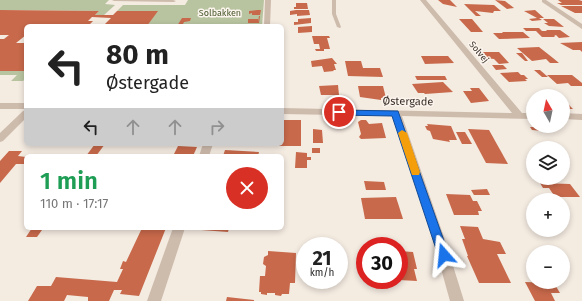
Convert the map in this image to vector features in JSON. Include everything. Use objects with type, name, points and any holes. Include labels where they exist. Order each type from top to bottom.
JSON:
[{"type":"street","points":[[267,24],[268,0]]},
{"type":"street","name":"Solvej","points":[[423,0],[520,116]]},
{"type":"street","points":[[544,1],[582,27]]},
{"type":"street","points":[[0,106],[24,106]]},
{"type":"street","name":"Østergade","points":[[284,111],[526,116]]},
{"type":"street","points":[[396,113],[439,240],[457,301]]},
{"type":"street","points":[[0,139],[24,115]]},
{"type":"street","points":[[570,116],[582,117]]},
{"type":"street","points":[[154,301],[178,230]]},
{"type":"lane","points":[[114,0],[174,1]]},
{"type":"lane","points":[[334,0],[334,14],[339,27]]},
{"type":"green space","points":[[0,0],[109,0],[105,4],[115,5],[104,15],[95,15],[99,11],[0,10]]},
{"type":"green space","name":"Solbakken","points":[[188,0],[264,0],[262,24],[148,24],[157,11],[117,11],[123,5],[185,5]]},
{"type":"green space","points":[[0,71],[24,71],[24,80],[11,81],[17,75],[0,75]]},
{"type":"building","points":[[438,0],[450,0],[457,7],[443,4]]},
{"type":"building","points":[[495,0],[505,1],[514,8],[507,9]]},
{"type":"building","points":[[558,0],[579,0],[582,1],[582,5],[561,5],[557,3],[562,3]]},
{"type":"building","points":[[296,3],[307,3],[308,9],[294,9],[294,7],[296,7]]},
{"type":"building","points":[[464,4],[494,5],[501,11],[494,11],[493,13],[475,11],[481,16],[476,16]]},
{"type":"building","points":[[561,6],[582,6],[582,13],[575,13]]},
{"type":"building","points":[[0,10],[99,11],[95,15],[113,15],[117,11],[158,11],[148,24],[105,24],[111,18],[92,17],[88,21],[93,21],[90,24],[24,24],[24,37],[16,43],[24,43],[24,71],[0,71],[0,39],[4,39],[9,35],[0,35]]},
{"type":"building","points":[[261,10],[260,15],[252,15],[252,13],[249,14],[249,11]]},
{"type":"building","points":[[309,10],[310,15],[290,15],[290,11]]},
{"type":"building","points":[[535,10],[544,18],[539,18],[542,20],[532,21],[529,19],[537,18],[524,11]]},
{"type":"building","points":[[259,16],[259,23],[248,23],[248,19],[258,19],[258,22]]},
{"type":"building","points":[[182,18],[191,18],[190,21],[178,24]]},
{"type":"building","points":[[311,18],[311,23],[294,25],[294,22],[298,22],[298,19]]},
{"type":"building","points":[[459,19],[472,19],[483,32],[471,32]]},
{"type":"building","points":[[543,19],[554,19],[564,27],[549,26],[544,23],[548,23]]},
{"type":"building","points":[[312,26],[312,32],[298,33],[298,27]]},
{"type":"building","points":[[523,28],[539,28],[542,31],[526,31]]},
{"type":"building","points":[[546,30],[560,30],[570,37],[559,38],[556,35],[554,36],[555,37],[542,37],[536,31],[547,31]]},
{"type":"building","points":[[502,32],[523,32],[530,38],[499,39],[493,33],[503,33]]},
{"type":"building","points":[[312,36],[329,36],[330,38],[327,38],[330,49],[316,51],[315,49],[320,49],[319,44],[314,44]]},
{"type":"building","points":[[582,42],[582,52],[580,50],[573,50],[560,43]]},
{"type":"building","points":[[539,47],[559,63],[550,63],[546,59],[532,61],[517,48]]},
{"type":"building","points":[[482,52],[499,52],[509,63],[499,64],[494,59],[486,58]]},
{"type":"building","points":[[516,53],[522,53],[528,61],[525,61]]},
{"type":"building","points":[[421,56],[448,56],[454,63],[425,64]]},
{"type":"building","points":[[332,58],[337,64],[334,64],[336,70],[333,70],[334,71],[324,72],[322,66],[312,67],[311,61]]},
{"type":"building","points":[[345,61],[361,61],[363,68],[380,68],[383,77],[348,76]]},
{"type":"building","points":[[492,65],[503,65],[507,69],[496,70]]},
{"type":"building","points":[[534,70],[540,70],[548,77],[542,77]]},
{"type":"building","points":[[518,72],[528,79],[525,79],[527,81],[509,82],[500,73]]},
{"type":"building","points":[[547,75],[572,75],[582,83],[582,86],[571,86],[568,83],[557,84]]},
{"type":"building","points":[[415,76],[445,76],[447,80],[417,80]]},
{"type":"building","points":[[443,82],[453,92],[418,93],[412,84]]},
{"type":"building","points":[[338,85],[339,95],[321,95],[319,86]]},
{"type":"building","points":[[358,86],[383,86],[386,98],[381,98],[381,100],[360,97]]},
{"type":"building","points":[[470,88],[479,88],[489,101],[471,103],[463,91],[472,91]]},
{"type":"building","points":[[284,120],[301,120],[301,146],[284,146]]},
{"type":"building","points":[[361,120],[366,120],[369,124],[382,123],[386,138],[361,139],[359,137],[361,134],[358,122]]},
{"type":"building","points":[[427,124],[451,126],[457,140],[449,140],[450,142],[433,139],[430,131],[427,130],[425,126],[428,126]]},
{"type":"building","points":[[313,129],[322,130],[323,143],[313,143]]},
{"type":"building","points":[[468,129],[489,130],[508,164],[486,163]]},
{"type":"building","points":[[456,132],[465,132],[472,144],[462,144]]},
{"type":"building","points":[[94,146],[104,146],[98,154],[88,154]]},
{"type":"building","points":[[178,146],[197,147],[194,154],[174,154]]},
{"type":"building","points":[[312,148],[320,148],[320,153],[312,153]]},
{"type":"building","points":[[225,150],[259,152],[258,154],[224,154]]},
{"type":"building","points":[[9,151],[22,151],[18,156],[24,157],[24,164],[16,164],[0,183],[0,161]]},
{"type":"building","points":[[296,152],[307,153],[307,157],[311,157],[311,160],[307,160],[307,168],[295,168]]},
{"type":"building","points":[[364,181],[384,182],[386,190],[366,190]]},
{"type":"building","points":[[570,184],[580,197],[570,197],[570,193],[552,193],[549,188],[543,188],[541,185]]},
{"type":"building","points":[[487,189],[490,195],[474,195],[471,190]]},
{"type":"building","points":[[446,194],[470,195],[473,201],[477,201],[482,211],[478,211],[479,215],[454,215]]},
{"type":"building","points":[[396,197],[403,219],[365,219],[361,198]]},
{"type":"building","points":[[460,226],[478,227],[483,239],[500,242],[506,254],[497,254],[511,283],[479,283],[467,256],[462,239],[465,239]]},
{"type":"building","points":[[31,230],[42,230],[37,237],[26,237]]},
{"type":"building","points":[[141,230],[165,230],[139,296],[120,294],[122,290],[114,290],[109,301],[88,301],[88,297],[67,295],[64,301],[28,301],[37,286],[51,286],[56,277],[117,282],[123,269],[120,269],[123,261],[126,262]]},
{"type":"building","points":[[201,230],[228,230],[228,232]]},
{"type":"building","points":[[268,251],[296,253],[295,283],[290,283],[289,294],[282,294],[281,296],[275,295],[275,293],[267,293],[267,295],[259,292],[260,276],[265,276],[266,266],[263,264],[264,257],[268,255]]},
{"type":"building","points":[[408,252],[413,252],[417,269],[414,269],[417,281],[408,280]]},
{"type":"building","points":[[529,289],[558,289],[560,293],[551,293],[555,301],[535,301]]},
{"type":"building","points":[[227,297],[254,300],[254,301],[226,301]]},
{"type":"slow traffic","points":[[402,133],[416,172]]},
{"type":"route","points":[[339,112],[396,113],[444,255]]}]
